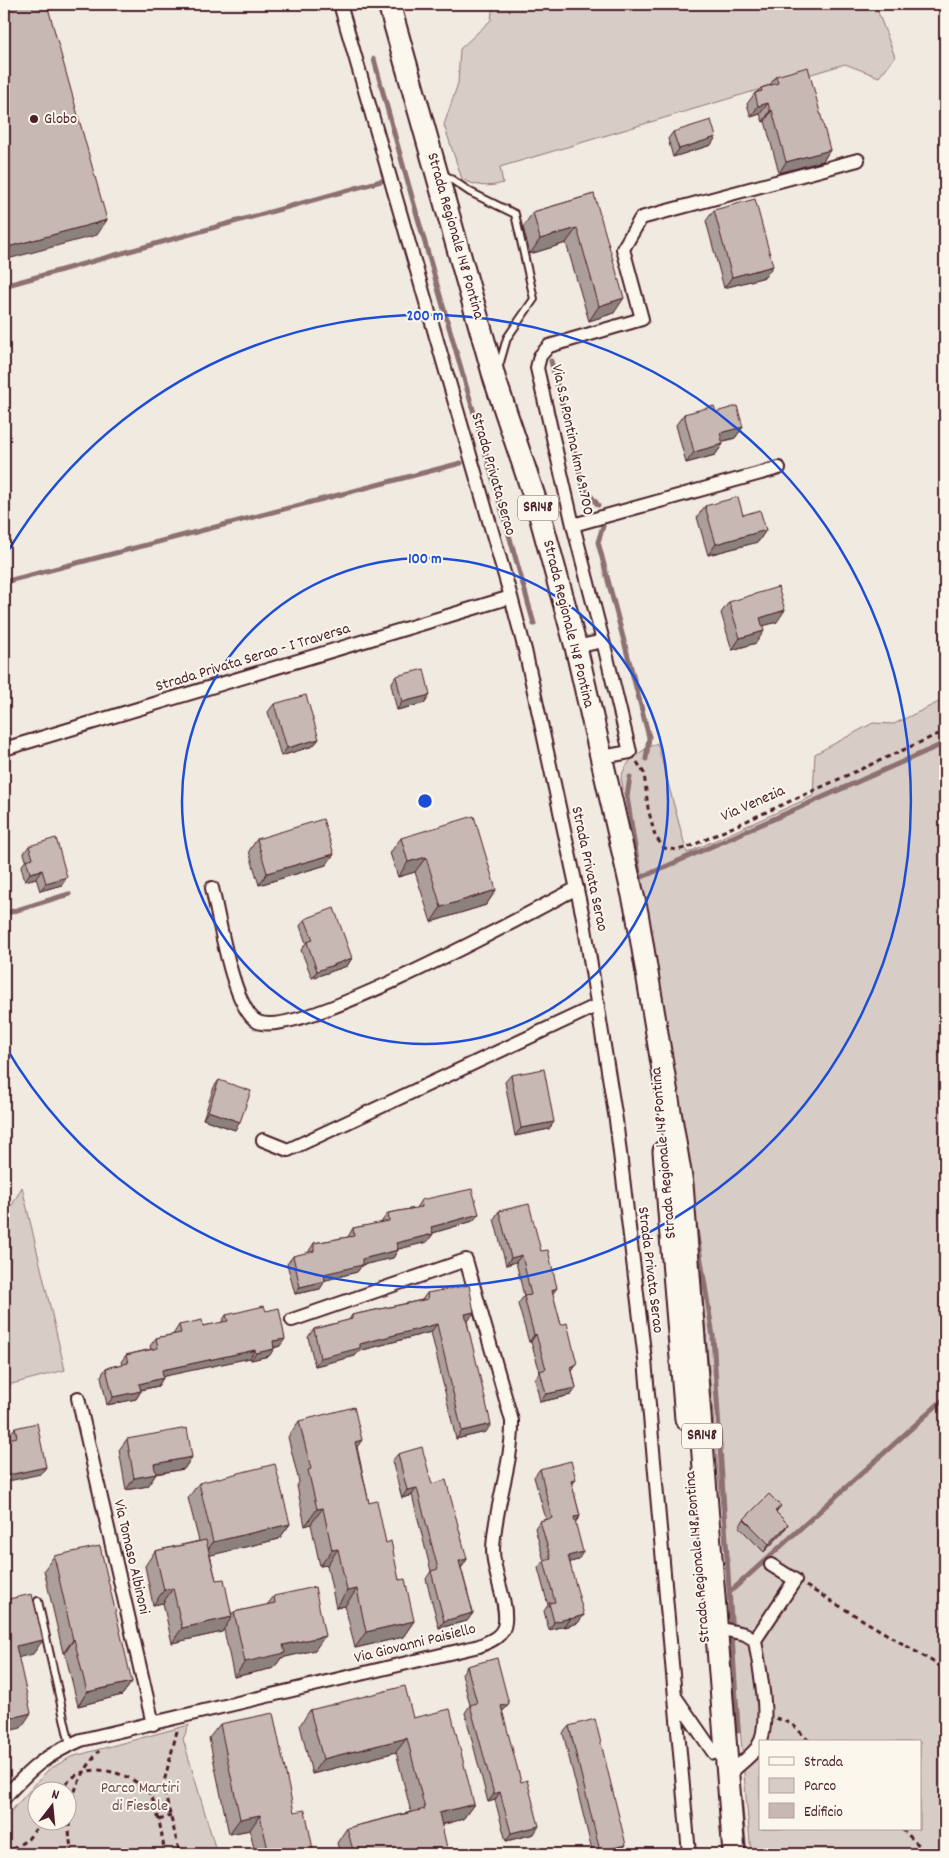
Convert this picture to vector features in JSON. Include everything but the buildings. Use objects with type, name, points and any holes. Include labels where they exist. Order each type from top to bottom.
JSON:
[{"type":"main road","name":"Strada Regionale 148 Pontina","points":[[389,4],[495,380],[538,508],[576,647],[636,913],[682,1184],[734,1854]]},
{"type":"main road","name":"Strada Regionale 148 Pontina","points":[[654,1021],[714,1753],[720,1854]]},
{"type":"street","name":"Strada Privata Serao","points":[[340,4],[525,650],[577,888],[616,1120],[645,1360],[676,1698],[714,1753]]},
{"type":"street","name":"Via S.S Pontina km 69.700","points":[[630,752],[573,525],[537,368],[540,356],[549,346],[642,320],[623,249],[641,218],[858,160]]},
{"type":"street","points":[[573,525],[779,468]]},
{"type":"street","name":"Strada Privata Serao - I Traversa","points":[[4,749],[511,598]]},
{"type":"street","points":[[576,647],[603,641]]},
{"type":"street","points":[[602,758],[630,752]]},
{"type":"street","points":[[212,888],[235,988],[246,1010],[258,1022],[271,1024],[315,1012],[382,987],[577,888]]},
{"type":"street","points":[[264,1140],[288,1150],[598,1005]]},
{"type":"street","name":"Via Giovanni Paisiello","points":[[4,1798],[22,1777],[40,1762],[58,1749],[81,1740],[479,1646],[494,1640],[502,1632],[505,1622],[504,1610],[493,1552],[512,1421],[466,1260],[292,1320]]},
{"type":"street","name":"Via Tomaso Albinoni","points":[[78,1398],[153,1724]]},
{"type":"street","points":[[760,1740],[766,1716],[750,1637],[795,1580],[771,1565]]},
{"type":"street","name":"Strada Regionale 148 Pontina","points":[[717,1628],[750,1637]]},
{"type":"street","points":[[676,1698],[689,1854]]},
{"type":"street","points":[[728,1775],[757,1748],[759,1743]]},
{"type":"lane","points":[[437,169],[470,192],[515,214],[534,298],[507,338],[495,380]]},
{"type":"lane","points":[[38,1601],[70,1745]]},
{"type":"path","name":"Via Venezia","points":[[630,752],[644,773],[648,808],[655,836],[664,848],[677,850],[689,847],[945,731]]},
{"type":"path","points":[[795,1580],[945,1670]]},
{"type":"path","points":[[766,1716],[779,1718],[792,1724],[808,1740]]},
{"type":"path","points":[[179,1725],[163,1786],[180,1854]]},
{"type":"path","points":[[72,1854],[70,1842],[71,1799],[83,1771],[104,1744]]},
{"type":"path","points":[[69,1780],[83,1771],[102,1770],[115,1772],[134,1780],[148,1791],[159,1820],[165,1854]]},
{"type":"path","points":[[159,1820],[171,1816]]},
{"type":"path","points":[[5,1854],[28,1839],[35,1830]]},
{"type":"path","points":[[903,1830],[928,1854]]},
{"type":"green space","points":[[493,4],[875,4],[895,57],[879,77],[845,64],[500,167],[503,183],[482,186],[462,179],[444,125],[458,83],[460,49],[491,20]]},
{"type":"green space","points":[[945,699],[945,1854],[751,1854],[702,1288],[658,969],[621,778],[623,771],[630,761],[657,743],[687,853],[813,796],[815,754],[873,723],[894,724]]},
{"type":"green space","points":[[22,1187],[65,1370],[4,1386],[4,1220]]},
{"type":"green space","name":"Parco Martiri di Fiesole","points":[[189,1725],[183,1739],[217,1854],[4,1854],[4,1819],[28,1792],[28,1830],[78,1830],[78,1780],[39,1780],[48,1770],[71,1757]]},
{"type":"waterway","points":[[374,59],[534,624]]},
{"type":"waterway","points":[[4,286],[381,181]]},
{"type":"waterway","points":[[551,361],[583,486],[598,505]]},
{"type":"waterway","points":[[4,582],[461,463]]},
{"type":"waterway","points":[[603,526],[598,542],[649,737],[646,759]]},
{"type":"waterway","points":[[640,878],[945,743]]},
{"type":"waterway","points":[[630,777],[627,797],[640,879]]},
{"type":"waterway","points":[[4,914],[69,894]]},
{"type":"waterway","points":[[695,1223],[713,1336],[738,1731]]},
{"type":"waterway","points":[[730,1592],[945,1398]]},
{"type":"waterway","points":[[740,1796],[745,1854]]},
{"type":"place","name":"Globo","points":[[34,119]]}]
